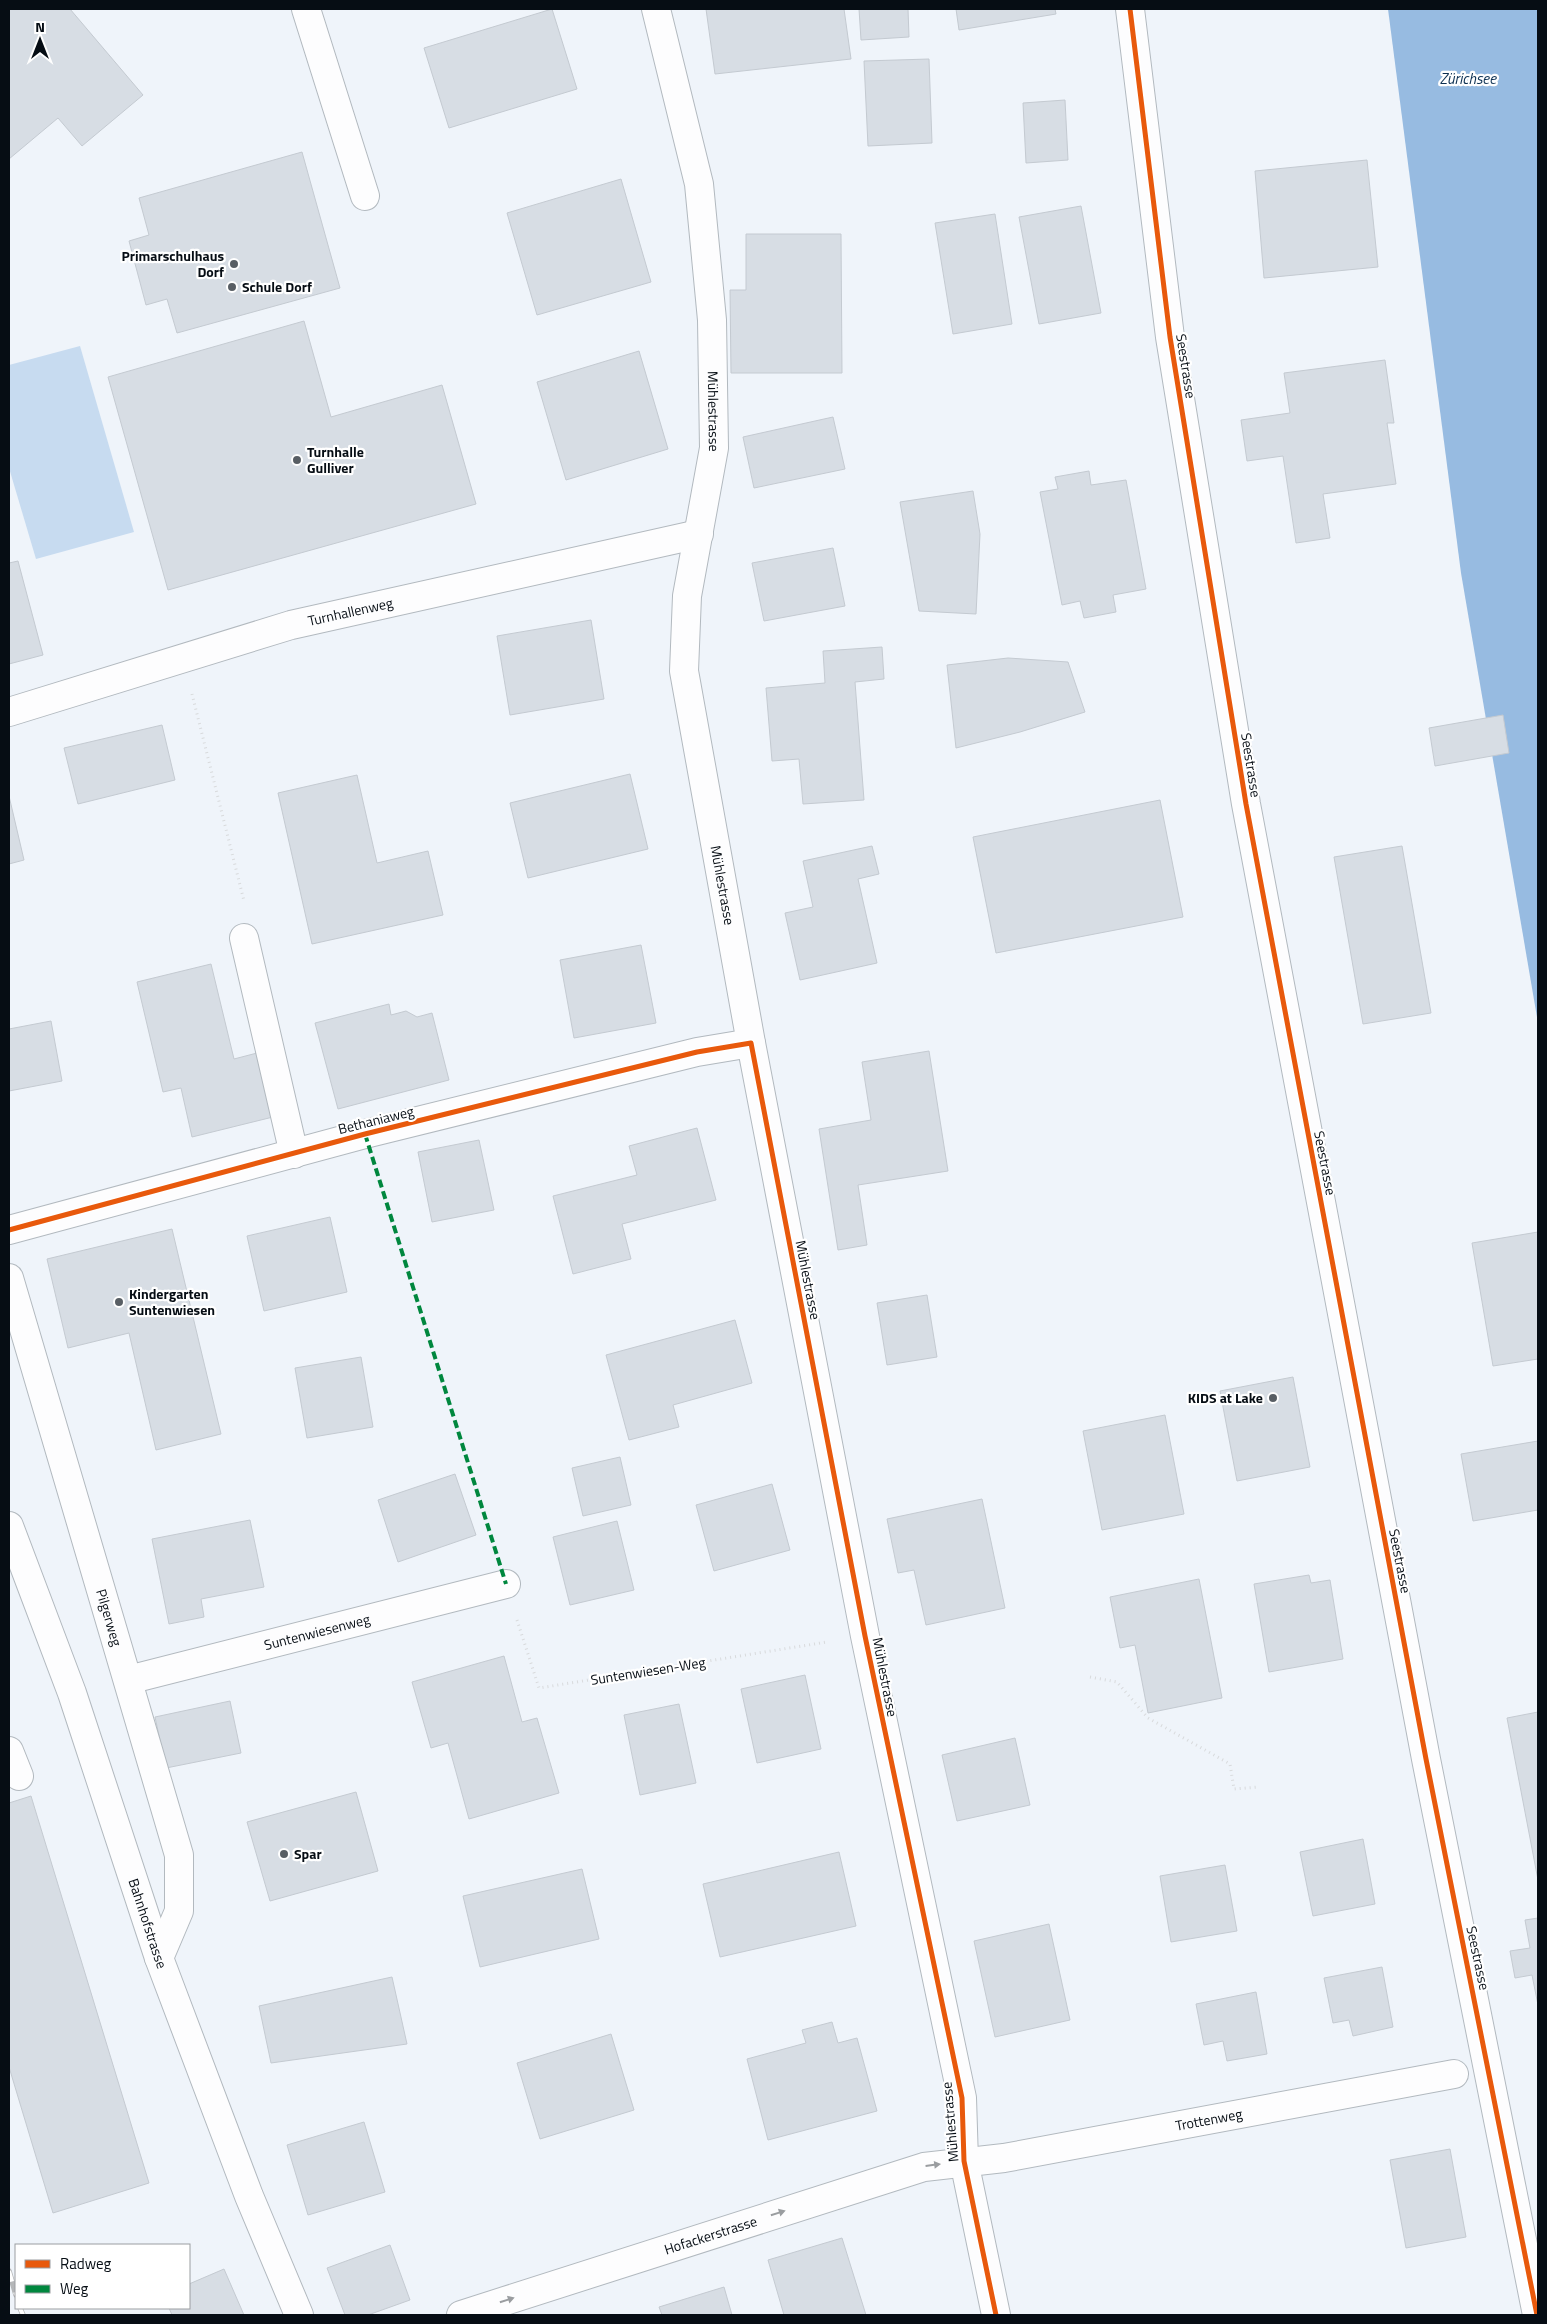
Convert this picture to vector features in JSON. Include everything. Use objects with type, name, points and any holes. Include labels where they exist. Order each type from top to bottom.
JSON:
[{"type":"street","points":[[306,9],[365,196]]},
{"type":"street","name":"Mühlestrasse","points":[[656,9],[699,184],[712,320],[714,448],[687,596],[684,671],[751,1043],[865,1636],[962,2098],[964,2161],[996,2315]]},
{"type":"street","name":"Seestrasse","points":[[1130,9],[1170,337],[1246,804],[1424,1750],[1537,2315]]},
{"type":"street","name":"Turnhallenweg","points":[[9,712],[291,625],[699,534]]},
{"type":"street","points":[[244,938],[294,1154]]},
{"type":"street","name":"Bethaniaweg","points":[[9,1230],[365,1134],[697,1052],[751,1043]]},
{"type":"street","name":"Pilgerweg","points":[[9,1278],[179,1855],[179,1911],[160,1958]]},
{"type":"street","name":"Bahnhofstrasse","points":[[9,1526],[72,1693],[160,1958],[249,2196],[299,2315]]},
{"type":"street","name":"Suntenwiesenweg","points":[[128,1680],[506,1584]]},
{"type":"street","points":[[9,1751],[19,1776]]},
{"type":"street","name":"Trottenweg","points":[[964,2161],[1004,2158],[1454,2074]]},
{"type":"street","name":"Hofackerstrasse","points":[[460,2315],[924,2166],[964,2161]]},
{"type":"path","points":[[183,658],[248,917],[244,938]]},
{"type":"path","points":[[1090,1677],[1117,1682],[1148,1718],[1230,1764],[1234,1790],[1260,1786]]},
{"type":"shaded area","points":[[80,346],[134,532],[36,559],[9,468],[9,365]]},
{"type":"water","name":"Zürichsee","points":[[1388,9],[1538,9],[1538,1023],[1461,573]]},
{"type":"building","points":[[9,9],[70,9],[143,95],[82,146],[58,118],[9,159]]},
{"type":"building","points":[[552,9],[577,89],[449,128],[424,48]]},
{"type":"building","points":[[706,9],[844,9],[851,59],[715,74]]},
{"type":"building","points":[[859,9],[908,9],[909,37],[861,40]]},
{"type":"building","points":[[956,9],[1055,9],[1056,14],[959,30]]},
{"type":"building","points":[[929,59],[932,143],[868,146],[864,61]]},
{"type":"building","points":[[1065,100],[1068,160],[1026,163],[1023,103]]},
{"type":"building","name":"Primarschulhaus Dorf","points":[[302,152],[340,288],[177,333],[167,299],[146,305],[129,241],[149,235],[139,198]]},
{"type":"building","points":[[1367,160],[1378,267],[1264,278],[1255,171]]},
{"type":"building","points":[[621,179],[651,282],[537,315],[507,213]]},
{"type":"building","points":[[1081,206],[1101,313],[1039,324],[1019,217]]},
{"type":"building","points":[[995,214],[1012,324],[953,334],[935,223]]},
{"type":"building","points":[[746,234],[841,234],[842,373],[731,373],[730,290],[746,290]]},
{"type":"building","name":"Turnhalle Gulliver","points":[[304,321],[331,417],[442,385],[476,504],[168,590],[108,377]]},
{"type":"building","points":[[639,351],[668,449],[566,480],[537,382]]},
{"type":"building","points":[[1385,360],[1394,423],[1387,423],[1396,484],[1323,494],[1330,538],[1296,543],[1283,456],[1247,461],[1241,420],[1290,413],[1284,373]]},
{"type":"building","points":[[833,417],[845,469],[754,488],[743,437]]},
{"type":"building","points":[[1089,471],[1091,485],[1126,480],[1146,589],[1113,595],[1116,612],[1084,618],[1080,601],[1062,605],[1040,492],[1058,489],[1055,477]]},
{"type":"building","points":[[973,491],[980,534],[976,614],[919,611],[900,502]]},
{"type":"building","points":[[833,548],[845,606],[764,621],[752,563]]},
{"type":"building","points":[[18,561],[43,655],[9,664],[9,563]]},
{"type":"building","points":[[591,620],[604,699],[510,715],[497,636]]},
{"type":"building","points":[[882,647],[884,679],[855,682],[864,800],[803,804],[799,759],[772,761],[766,688],[825,683],[823,651]]},
{"type":"building","points":[[1008,658],[1068,662],[1085,712],[1020,732],[956,748],[947,665]]},
{"type":"building","points":[[1503,715],[1509,753],[1435,766],[1429,728]]},
{"type":"building","points":[[162,725],[175,780],[78,804],[64,748]]},
{"type":"building","points":[[630,774],[648,849],[528,878],[510,803]]},
{"type":"building","points":[[357,775],[377,863],[428,851],[443,915],[312,944],[278,793]]},
{"type":"building","points":[[9,796],[24,860],[9,864]]},
{"type":"building","points":[[1160,800],[1183,917],[996,953],[973,837]]},
{"type":"building","points":[[872,846],[879,874],[858,879],[877,963],[800,980],[785,913],[813,907],[803,861]]},
{"type":"building","points":[[1402,846],[1431,1013],[1363,1024],[1334,857]]},
{"type":"building","points":[[641,945],[656,1023],[574,1038],[560,960]]},
{"type":"building","points":[[211,964],[234,1059],[257,1053],[273,1117],[192,1137],[181,1088],[163,1092],[137,982]]},
{"type":"building","points":[[389,1004],[391,1015],[406,1011],[417,1017],[432,1013],[449,1080],[338,1109],[315,1023]]},
{"type":"building","points":[[51,1021],[62,1081],[9,1091],[9,1029]]},
{"type":"building","points":[[929,1051],[948,1171],[858,1185],[867,1245],[838,1250],[819,1129],[871,1120],[862,1062]]},
{"type":"building","points":[[697,1128],[716,1200],[622,1224],[631,1259],[573,1274],[553,1196],[637,1175],[629,1146]]},
{"type":"building","points":[[479,1140],[494,1210],[432,1222],[418,1152]]},
{"type":"building","points":[[330,1217],[347,1292],[264,1311],[247,1236]]},
{"type":"building","points":[[172,1229],[221,1434],[156,1450],[129,1333],[68,1348],[47,1259]]},
{"type":"building","points":[[1538,1232],[1538,1359],[1493,1366],[1472,1243]]},
{"type":"building","points":[[927,1295],[937,1357],[887,1365],[877,1303]]},
{"type":"building","points":[[735,1320],[752,1383],[673,1405],[679,1427],[629,1440],[606,1355]]},
{"type":"building","points":[[361,1357],[373,1427],[307,1438],[295,1368]]},
{"type":"building","points":[[1293,1377],[1310,1467],[1237,1481],[1220,1391]]},
{"type":"building","points":[[1165,1415],[1184,1514],[1102,1530],[1083,1431]]},
{"type":"building","points":[[1538,1441],[1538,1510],[1473,1521],[1461,1454]]},
{"type":"building","points":[[620,1457],[631,1505],[583,1516],[572,1468]]},
{"type":"building","points":[[455,1474],[476,1535],[398,1562],[378,1500]]},
{"type":"building","points":[[772,1484],[790,1550],[714,1571],[696,1505]]},
{"type":"building","points":[[982,1499],[1005,1608],[926,1625],[914,1570],[898,1573],[887,1519]]},
{"type":"building","points":[[250,1520],[264,1587],[201,1599],[204,1617],[169,1624],[152,1539]]},
{"type":"building","points":[[617,1521],[634,1590],[570,1605],[553,1537]]},
{"type":"building","points":[[1309,1575],[1311,1583],[1330,1580],[1343,1659],[1269,1672],[1254,1584]]},
{"type":"building","points":[[1199,1579],[1222,1698],[1148,1713],[1135,1645],[1120,1648],[1110,1597]]},
{"type":"building","points":[[504,1656],[522,1722],[537,1718],[559,1793],[469,1819],[448,1743],[431,1748],[412,1682]]},
{"type":"building","points":[[805,1675],[821,1749],[757,1763],[741,1689]]},
{"type":"building","points":[[230,1701],[241,1753],[166,1768],[155,1717]]},
{"type":"building","points":[[679,1704],[696,1783],[640,1795],[624,1715]]},
{"type":"building","points":[[1538,1712],[1538,1880],[1507,1718]]},
{"type":"building","points":[[1015,1738],[1030,1805],[957,1821],[942,1755]]},
{"type":"building","points":[[356,1792],[378,1871],[270,1901],[247,1822]]},
{"type":"building","points":[[31,1796],[149,2183],[53,2213],[9,2067],[9,1803]]},
{"type":"building","points":[[1363,1839],[1375,1904],[1313,1916],[1300,1852]]},
{"type":"building","points":[[839,1852],[856,1926],[720,1957],[703,1884]]},
{"type":"building","points":[[1225,1865],[1237,1931],[1171,1942],[1160,1876]]},
{"type":"building","points":[[582,1869],[599,1939],[480,1967],[463,1896]]},
{"type":"building","points":[[1538,1918],[1538,2005],[1532,1975],[1515,1978],[1510,1951],[1530,1948],[1525,1920]]},
{"type":"building","points":[[1049,1924],[1070,2020],[995,2037],[974,1941]]},
{"type":"building","points":[[1382,1967],[1393,2027],[1353,2036],[1349,2020],[1333,2023],[1324,1978]]},
{"type":"building","points":[[392,1977],[407,2044],[271,2063],[259,2006]]},
{"type":"building","points":[[1256,1992],[1267,2054],[1227,2061],[1223,2041],[1204,2045],[1196,2004]]},
{"type":"building","points":[[832,2022],[838,2043],[857,2038],[877,2111],[768,2140],[747,2059],[806,2043],[802,2030]]},
{"type":"building","points":[[611,2034],[634,2110],[540,2139],[517,2063]]},
{"type":"building","points":[[364,2122],[385,2192],[308,2215],[287,2145]]},
{"type":"building","points":[[1450,2149],[1466,2237],[1406,2248],[1390,2160]]},
{"type":"building","points":[[842,2238],[866,2315],[784,2315],[768,2260]]},
{"type":"building","points":[[390,2245],[410,2300],[368,2315],[345,2315],[327,2268]]},
{"type":"building","points":[[224,2269],[244,2315],[172,2315],[169,2309],[190,2309],[190,2284]]},
{"type":"building","points":[[724,2287],[732,2315],[662,2315],[659,2307]]},
{"type":"railway","points":[[9,2271],[15,2292]]},
{"type":"railway","points":[[20,2309],[23,2315]]},
{"type":"marked path","points":[[365,1134],[506,1584]]},
{"type":"cycle path","points":[[1130,9],[1170,337],[1246,804],[1426,1759],[1537,2315]]},
{"type":"cycle path","points":[[9,1230],[365,1134],[697,1052],[751,1043],[865,1636],[962,2098],[964,2161],[996,2315]]},
{"type":"place","name":"Primarschulhaus Dorf","points":[[234,264]]},
{"type":"place","name":"Schule Dorf","points":[[232,287]]},
{"type":"place","name":"Turnhalle Gulliver","points":[[297,460]]},
{"type":"place","name":"Kindergarten Suntenwiesen","points":[[119,1302]]},
{"type":"place","name":"KIDS at Lake","points":[[1273,1398]]},
{"type":"place","name":"Spar","points":[[284,1854]]}]
